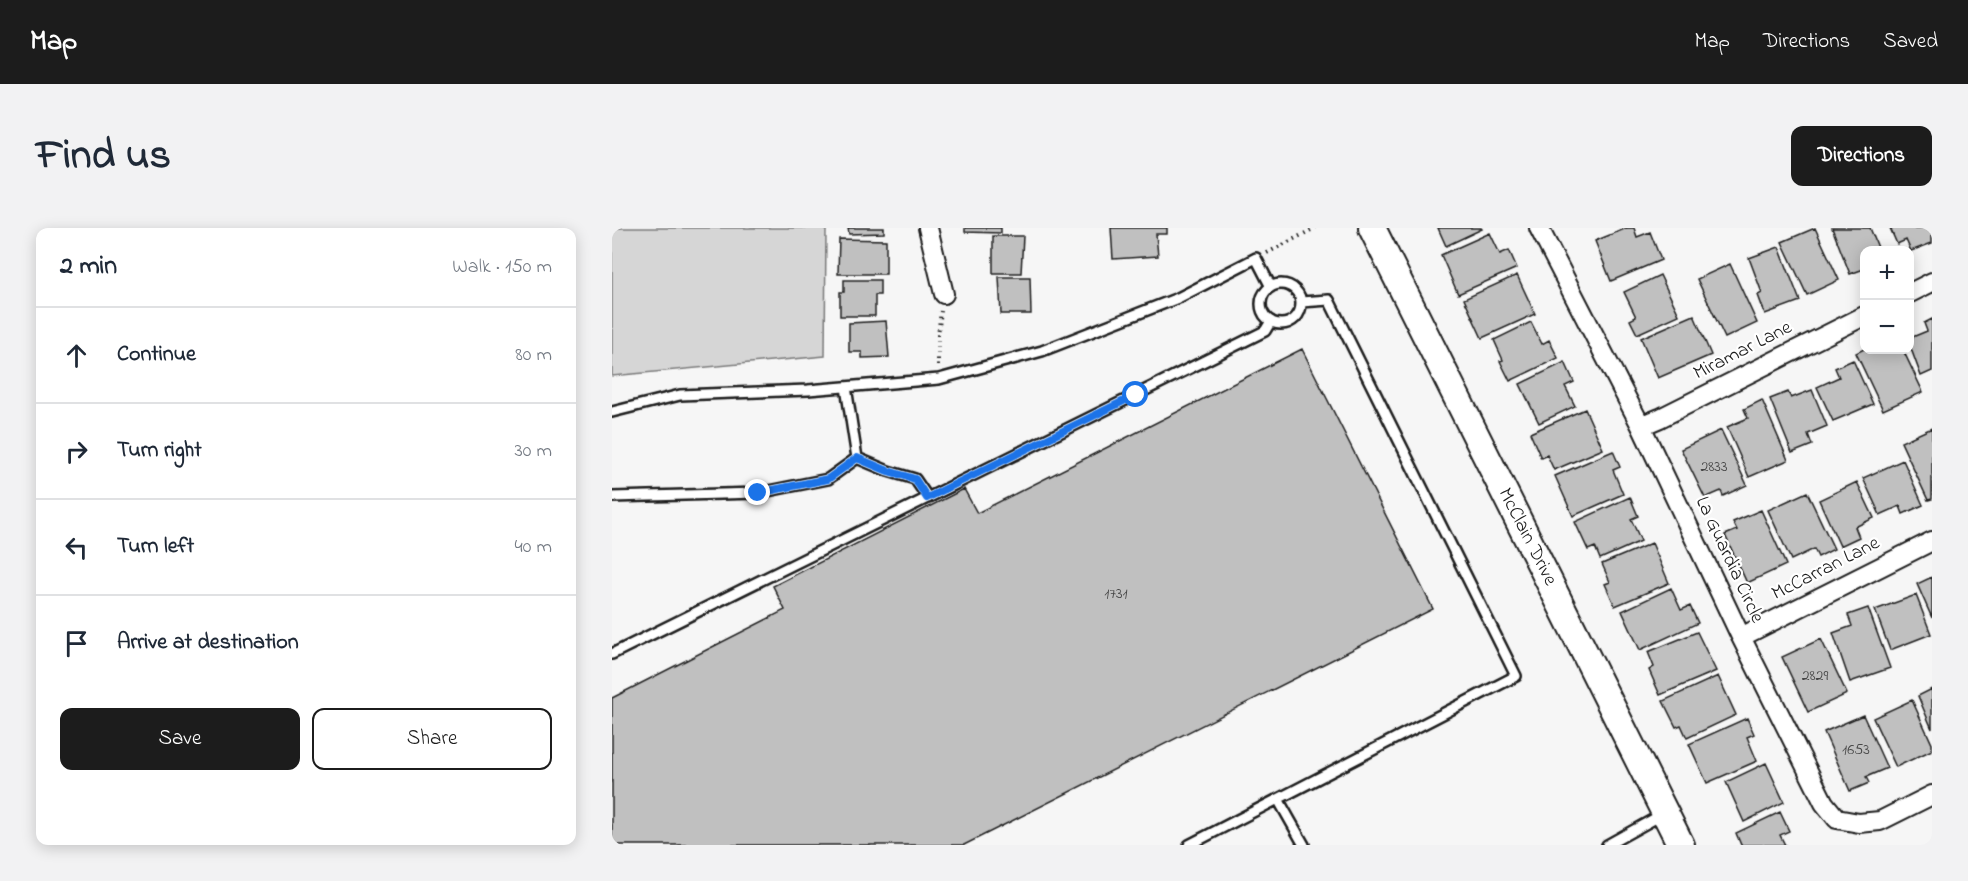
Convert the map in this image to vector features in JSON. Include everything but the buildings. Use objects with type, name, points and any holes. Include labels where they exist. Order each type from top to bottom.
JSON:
[{"type":"street","points":[[928,228],[944,294]]},
{"type":"street","name":"McClain Drive","points":[[1372,228],[1682,845]]},
{"type":"street","name":"La Guardia Circle","points":[[1539,228],[1641,426],[1740,637],[1824,804],[1838,819],[1859,823],[1880,821],[1932,795]]},
{"type":"street","points":[[1914,291],[1932,282]]},
{"type":"street","name":"Miramar Lane","points":[[1641,426],[1860,318]]},
{"type":"street","name":"McCarran Lane","points":[[1740,637],[1932,541]]},
{"type":"lane","points":[[612,412],[680,395],[846,387],[939,379],[1042,351],[1178,298],[1256,258],[1271,287]]},
{"type":"lane","points":[[1284,284],[1290,286],[1301,302],[1298,314],[1283,324],[1271,321],[1262,311],[1261,304],[1262,297],[1271,287],[1284,284]]},
{"type":"lane","points":[[1189,845],[1516,676],[1329,300],[1301,302]]},
{"type":"lane","points":[[612,654],[1265,331],[1271,321]]},
{"type":"lane","points":[[846,387],[857,458]]},
{"type":"lane","points":[[857,458],[915,479],[927,498]]},
{"type":"lane","points":[[612,497],[758,493],[828,479],[857,458]]},
{"type":"lane","points":[[1278,799],[1304,845]]},
{"type":"lane","points":[[1607,845],[1665,813]]},
{"type":"path","points":[[1256,258],[1315,228]]},
{"type":"path","points":[[939,379],[938,335],[944,294]]},
{"type":"shaded area","points":[[612,228],[826,228],[825,356],[612,376]]},
{"type":"route","points":[[758,493],[828,479],[857,458],[915,479],[927,498],[1136,395]]}]
